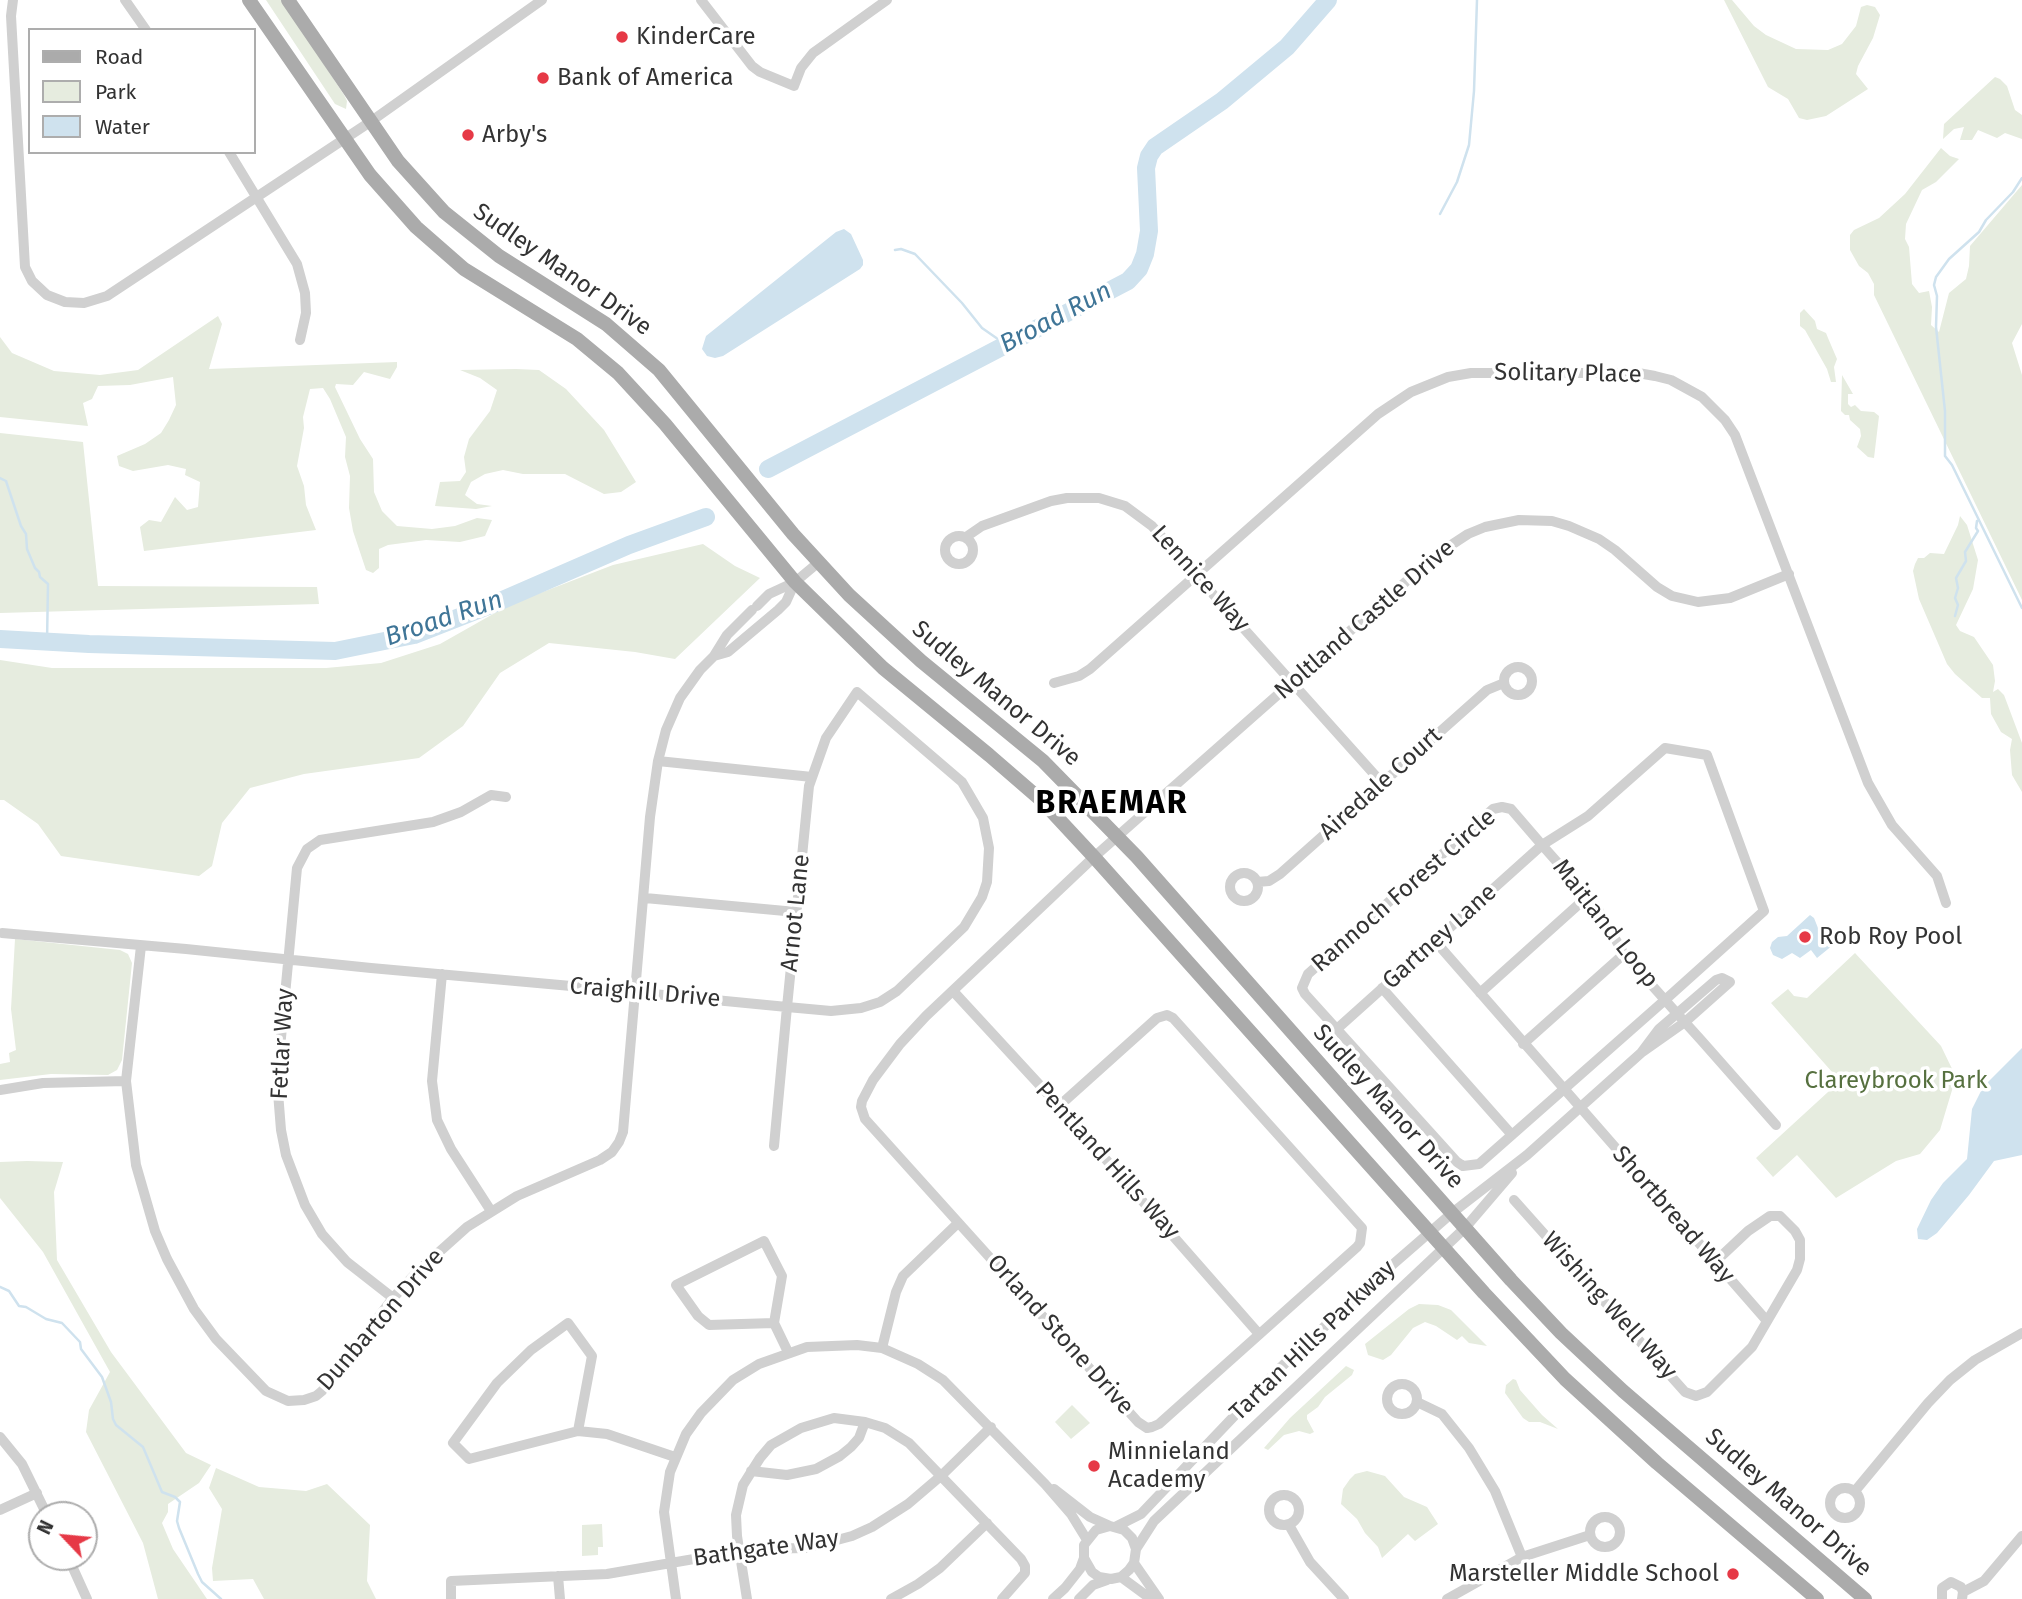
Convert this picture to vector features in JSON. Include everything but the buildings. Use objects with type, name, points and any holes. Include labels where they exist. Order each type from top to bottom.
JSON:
[{"type":"main road","name":"Sudley Manor Drive","points":[[249,0],[392,202],[436,246],[494,289],[577,339],[618,373],[665,424],[795,582],[883,668],[1041,800],[1524,1337],[1657,1464],[1817,1599]]},
{"type":"main road","name":"Sudley Manor Drive","points":[[288,0],[404,169],[444,212],[499,256],[606,324],[659,370],[793,534],[884,629],[1043,761],[1117,836],[1561,1332],[1622,1391],[1865,1599]]},
{"type":"street","points":[[13,0],[11,16],[22,248],[27,273],[43,292],[70,303],[99,300],[345,139],[542,0]]},
{"type":"street","points":[[125,0],[145,28]]},
{"type":"street","points":[[701,0],[752,66],[793,86],[801,68],[813,53],[887,0]]},
{"type":"street","points":[[230,154],[292,254],[304,284],[306,313],[300,340]]},
{"type":"street","name":"Solitary Place","points":[[1054,683],[1090,670],[1378,414],[1411,392],[1448,377],[1499,372],[1638,373],[1671,380],[1702,397],[1724,420],[1741,447],[1868,783],[1892,825],[1937,876],[1946,903]]},
{"type":"street","name":"Lennice Way","points":[[966,537],[982,526],[1051,501],[1100,498],[1125,506],[1152,526],[1382,783]]},
{"type":"street","name":"Noltland Castle Drive","points":[[1094,857],[1436,555],[1468,534],[1500,523],[1552,521],[1583,531],[1615,550],[1657,587],[1686,600],[1730,598],[1789,574]]},
{"type":"street","name":"Dunbarton Drive","points":[[741,621],[748,605],[759,596],[795,582],[819,562]]},
{"type":"street","name":"Dunbarton Drive","points":[[714,656],[728,652],[778,610],[786,602],[795,582]]},
{"type":"street","name":"Dunbarton Drive","points":[[141,946],[126,1081],[138,1175],[155,1231],[194,1309],[216,1339],[266,1391],[278,1398],[296,1401],[316,1396],[323,1391],[394,1298],[440,1250],[491,1210],[600,1160],[612,1152],[619,1142],[623,1132],[651,807],[666,730],[680,698],[700,670],[714,656],[721,643],[769,594]]},
{"type":"street","name":"Airedale Court","points":[[1257,882],[1269,881],[1280,874],[1487,690],[1504,682]]},
{"type":"street","name":"Arnot Lane","points":[[774,1146],[812,777],[826,738],[857,692]]},
{"type":"street","name":"Craighill Drive","points":[[2,933],[787,1007],[844,1011],[880,1002],[897,991],[964,927],[975,912],[987,882],[989,848],[983,818],[968,790],[948,768],[857,692]]},
{"type":"street","name":"Maitland Loop","points":[[1665,1000],[1764,911],[1707,755],[1665,748],[1588,816],[1542,845],[1588,896],[1624,954],[1776,1125]]},
{"type":"street","points":[[658,761],[812,777]]},
{"type":"street","name":"Fetlar Way","points":[[394,1298],[348,1262],[322,1234],[305,1205],[286,1155],[277,1080],[297,868],[301,857],[313,844],[330,836],[433,822],[461,812],[491,795],[506,797]]},
{"type":"street","name":"Rannoch Forest Circle","points":[[1542,845],[1511,809],[1493,809],[1308,974],[1302,988],[1305,994],[1463,1166],[1479,1164],[1665,1000]]},
{"type":"street","name":"Gartney Lane","points":[[1338,1028],[1542,845]]},
{"type":"street","name":"Orland Stone Drive","points":[[1059,1106],[1157,1018],[1167,1015],[1173,1018],[1362,1228],[1362,1237],[1357,1247],[1159,1424],[1147,1428],[1142,1426],[865,1119],[861,1107],[873,1080],[900,1044],[1094,857]]},
{"type":"street","points":[[1479,993],[1588,896]]},
{"type":"street","points":[[645,898],[796,912]]},
{"type":"street","name":"Shortbread Way","points":[[1435,941],[1767,1321]]},
{"type":"street","points":[[1523,1044],[1624,954]]},
{"type":"street","points":[[442,974],[432,1081],[437,1120],[491,1210]]},
{"type":"street","points":[[1382,988],[1512,1135]]},
{"type":"street","name":"Pentland Hills Way","points":[[953,990],[1059,1106],[1259,1334]]},
{"type":"street","points":[[1527,1155],[1681,1018]]},
{"type":"street","points":[[0,1090],[43,1083],[126,1081]]},
{"type":"street","name":"Tartan Hills Parkway","points":[[1087,1540],[1096,1530],[1141,1514],[1279,1369],[1452,1213],[1527,1155]]},
{"type":"street","name":"Tartan Hills Parkway","points":[[1134,1563],[1136,1549],[1154,1521],[1465,1227],[1527,1155]]},
{"type":"street","name":"Wishing Well Way","points":[[1514,1200],[1690,1395],[1696,1396],[1707,1392],[1744,1357],[1797,1270],[1800,1240],[1792,1227],[1780,1216],[1770,1216],[1748,1231],[1715,1262]]},
{"type":"street","points":[[882,1348],[896,1292],[903,1276],[958,1223]]},
{"type":"street","points":[[774,1323],[709,1325],[698,1317],[676,1285],[764,1241],[782,1276],[774,1323],[788,1352]]},
{"type":"street","points":[[579,1431],[592,1356],[568,1323],[531,1350],[497,1383],[453,1443],[468,1459],[579,1431],[607,1434],[675,1457]]},
{"type":"street","points":[[1855,1491],[1950,1380],[1975,1360],[2022,1333]]},
{"type":"street","points":[[676,1599],[664,1512],[675,1457],[686,1434],[701,1412],[733,1380],[759,1364],[807,1347],[832,1345],[882,1348],[918,1364],[943,1380],[1045,1484],[1071,1514],[1087,1540],[1084,1558],[1075,1576],[1053,1599]]},
{"type":"street","points":[[1417,1402],[1442,1414],[1469,1448],[1494,1491],[1522,1557]]},
{"type":"street","points":[[747,1599],[736,1515],[743,1485],[771,1445],[801,1428],[834,1418],[865,1422],[898,1435],[942,1475],[1021,1559],[1025,1573],[1002,1599]]},
{"type":"street","points":[[751,1471],[787,1475],[816,1469],[840,1457],[851,1447],[859,1438],[865,1422]]},
{"type":"street","name":"Bathgate Way","points":[[451,1599],[451,1581],[607,1574],[739,1551],[807,1548],[852,1536],[889,1517],[942,1475],[991,1427]]},
{"type":"street","points":[[0,1437],[22,1464],[41,1501]]},
{"type":"street","points":[[1045,1484],[1063,1494],[1090,1517],[1128,1534],[1136,1549]]},
{"type":"street","points":[[0,1510],[37,1493]]},
{"type":"street","points":[[891,1599],[940,1568],[987,1523]]},
{"type":"street","points":[[1289,1525],[1310,1562],[1344,1599]]},
{"type":"street","points":[[1447,1599],[1522,1557],[1590,1535]]},
{"type":"street","points":[[1942,1599],[1941,1592],[1946,1584],[1956,1583],[1962,1595],[1984,1581],[2022,1536]]},
{"type":"street","points":[[1084,1558],[1092,1573],[1100,1577],[1116,1578],[1151,1599]]},
{"type":"street","points":[[1079,1599],[1093,1585],[1116,1578],[1129,1570],[1134,1563],[1159,1599]]},
{"type":"street","points":[[74,1571],[87,1599]]},
{"type":"street","points":[[558,1576],[560,1599]]},
{"type":"green space","points":[[266,0],[281,0],[284,3],[344,95],[347,101],[346,109],[335,104]]},
{"type":"green space","points":[[1724,0],[1732,0],[1754,26],[1766,35],[1796,49],[1828,50],[1842,44],[1856,26],[1861,7],[1875,7],[1880,15],[1873,38],[1856,74],[1868,89],[1826,116],[1807,120],[1799,118],[1788,99],[1768,87]]},
{"type":"green space","points":[[1995,77],[2007,86],[2015,110],[2022,115],[2022,139],[2005,133],[1997,138],[1978,130],[1972,140],[1960,140],[1964,127],[1954,129],[1943,139],[1944,124]]},
{"type":"green space","points":[[1941,148],[1950,156],[1959,159],[1936,182],[1922,190],[1906,224],[1905,239],[1909,247],[1912,284],[1919,293],[1929,291],[1931,325],[1939,332],[1949,293],[1966,279],[1970,246],[2022,185],[2022,324],[2012,343],[2022,375],[2022,600],[1874,295],[1874,284],[1850,250],[1850,235],[1854,230],[1879,218],[1905,194]]},
{"type":"green space","points":[[1804,309],[1815,321],[1817,329],[1826,333],[1837,359],[1834,367],[1836,382],[1831,382],[1827,369],[1805,330],[1800,326],[1800,313]]},
{"type":"green space","points":[[218,316],[222,324],[209,369],[397,362],[390,379],[364,372],[353,385],[336,384],[335,387],[360,439],[373,459],[374,492],[382,511],[397,526],[432,529],[455,526],[477,518],[492,520],[485,536],[460,542],[426,540],[388,545],[379,549],[379,568],[373,573],[366,570],[353,531],[349,508],[350,476],[345,457],[346,437],[323,388],[310,389],[303,417],[304,428],[297,466],[304,486],[306,505],[316,530],[144,551],[140,527],[149,520],[161,522],[175,497],[187,510],[198,507],[200,482],[185,475],[186,469],[168,465],[133,471],[119,466],[117,456],[145,444],[161,433],[176,405],[173,377],[130,385],[98,386],[92,399],[83,403],[88,426],[0,417],[0,337],[12,353],[54,371],[100,375],[138,370]]},
{"type":"green space","points":[[460,370],[539,370],[566,389],[604,430],[636,482],[621,492],[604,494],[565,474],[523,474],[503,470],[485,474],[471,482],[465,495],[477,504],[492,506],[476,509],[435,506],[440,482],[460,481],[466,472],[464,457],[469,439],[490,411],[497,390],[480,378]]},
{"type":"green space","points":[[1842,375],[1853,394],[1848,394],[1848,404],[1879,416],[1874,458],[1868,457],[1857,447],[1861,436],[1860,429],[1850,420],[1849,415],[1841,411]]},
{"type":"green space","points":[[0,433],[83,442],[98,586],[317,587],[319,604],[0,613]]},
{"type":"green space","points":[[1960,516],[1967,525],[1978,560],[1973,589],[1956,625],[1960,631],[1974,637],[1993,665],[1993,692],[1998,689],[2004,695],[2022,743],[2022,792],[2012,775],[2012,739],[2001,732],[1991,714],[1990,698],[1982,698],[1947,664],[1919,599],[1913,571],[1915,564],[1918,558],[1924,558],[1930,553],[1944,554]]},
{"type":"green space","points":[[703,544],[735,566],[760,578],[675,659],[549,643],[500,673],[463,726],[419,758],[304,774],[250,788],[222,823],[212,866],[199,876],[61,856],[38,824],[4,800],[0,800],[0,660],[52,668],[326,668],[381,663],[440,644],[509,605],[613,565]]},
{"type":"green space","points":[[15,939],[120,950],[128,954],[132,963],[122,1060],[117,1070],[108,1075],[51,1074],[0,1080],[0,1064],[10,1062],[9,1053],[16,1050],[11,1009]]},
{"type":"green space","name":"Clareybrook Park","points":[[1855,953],[1941,1046],[1956,1077],[1940,1130],[1920,1154],[1896,1161],[1836,1198],[1797,1155],[1773,1177],[1756,1158],[1840,1081],[1771,1003],[1788,989],[1794,996],[1807,998]]},
{"type":"green space","points":[[0,1162],[63,1162],[54,1192],[57,1260],[111,1352],[186,1453],[211,1465],[199,1483],[168,1504],[168,1512],[162,1523],[173,1549],[207,1599],[158,1599],[143,1543],[86,1432],[89,1410],[110,1372],[43,1252],[0,1198]]},
{"type":"green space","points":[[1419,1304],[1438,1305],[1451,1310],[1487,1346],[1469,1343],[1462,1336],[1457,1340],[1425,1322],[1413,1328],[1391,1355],[1383,1360],[1368,1355],[1365,1344]]},
{"type":"green space","points":[[1346,1366],[1354,1370],[1352,1375],[1307,1415],[1314,1432],[1310,1434],[1299,1431],[1284,1435],[1268,1450],[1264,1448],[1290,1418]]},
{"type":"green space","points":[[1513,1379],[1542,1415],[1558,1429],[1523,1418],[1505,1393],[1506,1385]]},
{"type":"green space","points":[[1072,1405],[1090,1423],[1071,1439],[1055,1422]]},
{"type":"green space","points":[[216,1468],[259,1487],[306,1491],[327,1484],[370,1525],[367,1581],[376,1599],[264,1599],[253,1579],[213,1581],[212,1568],[222,1509],[209,1488]]},
{"type":"green space","points":[[1367,1471],[1385,1476],[1404,1497],[1427,1507],[1438,1524],[1415,1541],[1408,1534],[1382,1558],[1378,1547],[1357,1519],[1341,1504],[1343,1489],[1350,1479],[1355,1474]]},
{"type":"green space","points":[[602,1524],[603,1547],[598,1547],[598,1555],[582,1556],[582,1525]]},
{"type":"water","points":[[844,229],[851,234],[863,260],[860,269],[723,356],[707,356],[702,349],[706,336],[836,232]]},
{"type":"water","name":"Rob Roy Pool","points":[[1810,915],[1820,933],[1833,940],[1833,945],[1817,958],[1811,950],[1800,958],[1792,953],[1782,959],[1773,955],[1770,948],[1772,942],[1778,937],[1787,936]]},
{"type":"water","points":[[2022,1048],[2022,1155],[1994,1161],[1937,1233],[1927,1240],[1918,1239],[1917,1229],[1931,1200],[1943,1183],[1967,1159],[1972,1109],[1983,1087]]},
{"type":"waterway","name":"Broad Run","points":[[768,469],[1128,281],[1139,269],[1145,254],[1149,231],[1146,168],[1155,147],[1222,101],[1287,47],[1328,0]]},
{"type":"waterway","points":[[1440,214],[1457,182],[1469,145],[1477,0]]},
{"type":"waterway","points":[[2022,178],[1979,232],[1949,259],[1936,277],[1934,285],[1945,411],[1945,456],[1952,465],[2022,608]]},
{"type":"waterway","points":[[895,250],[901,249],[915,254],[982,328],[1005,344]]},
{"type":"waterway","points":[[0,478],[6,481],[26,534],[27,549],[35,568],[48,584],[47,642]]},
{"type":"waterway","name":"Broad Run","points":[[0,639],[335,651],[414,635],[629,545],[706,517]]},
{"type":"waterway","points":[[1955,616],[1958,605],[1955,598],[1958,588],[1956,578],[1966,561],[1965,552],[1978,531],[1977,521]]},
{"type":"waterway","points":[[0,1287],[9,1291],[19,1306],[26,1307],[46,1319],[62,1323],[80,1342],[81,1349],[102,1377],[116,1425],[143,1447],[162,1492],[180,1502],[177,1521],[198,1574],[202,1582],[221,1599]]},
{"type":"place","name":"KinderCare","points":[[622,37]]},
{"type":"place","name":"Bank of America","points":[[543,78]]},
{"type":"place","name":"Arby's","points":[[468,135]]},
{"type":"place","name":"Rob Roy Pool","points":[[1805,937]]},
{"type":"place","name":"Minnieland Academy","points":[[1094,1466]]},
{"type":"place","name":"Marsteller Middle School","points":[[1733,1574]]},
{"type":"district","name":"BRAEMAR","points":[[1112,804]]}]
